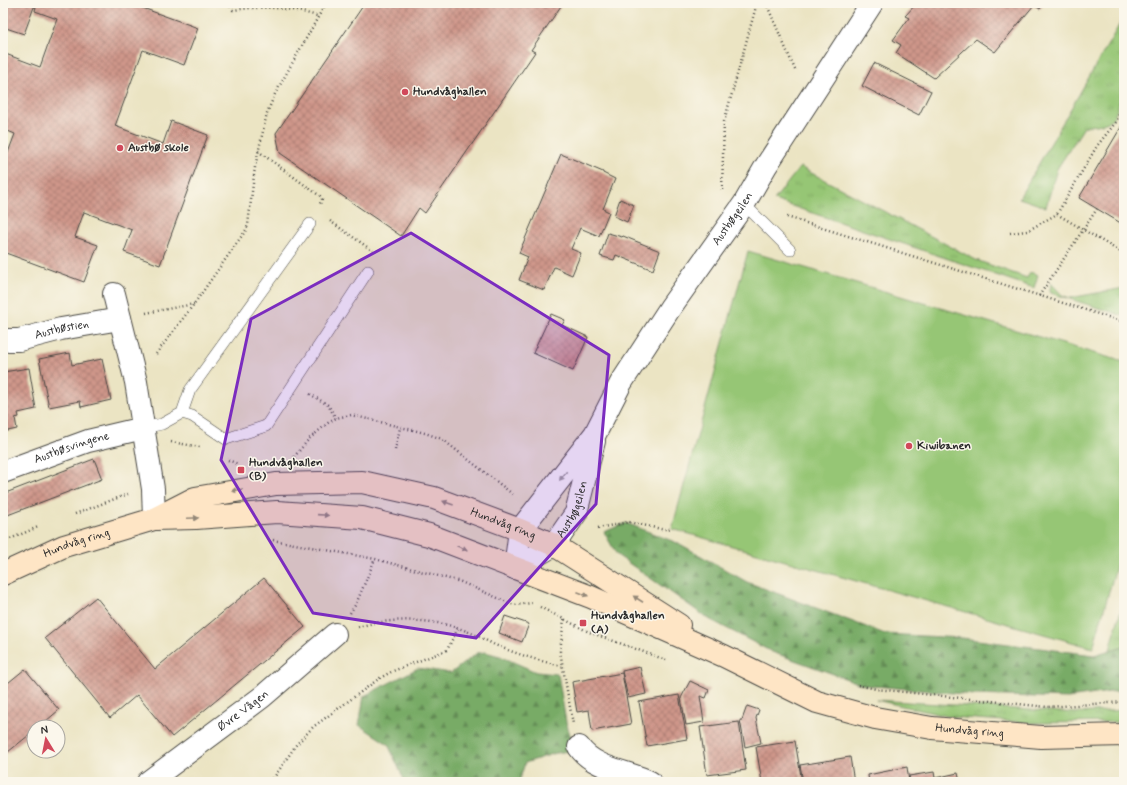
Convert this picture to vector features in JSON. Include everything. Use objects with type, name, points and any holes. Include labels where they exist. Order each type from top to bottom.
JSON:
[{"type":"main road","name":"Hundvåg ring","points":[[3,574],[64,546],[154,519],[195,498],[276,484],[362,482],[434,498],[520,530],[554,545],[705,641],[817,702]]},
{"type":"main road","name":"Hundvåg ring","points":[[154,519],[196,518],[277,512],[362,518],[429,535],[605,604],[724,656],[817,702],[874,718],[932,728],[1041,737],[1124,735]]},
{"type":"street","name":"Austbøgeilen","points":[[520,530],[595,434],[625,377],[670,308],[744,204],[766,166],[872,3]]},
{"type":"street","points":[[114,294],[136,382],[153,489],[154,519]]},
{"type":"street","name":"Austbøstien","points":[[3,340],[19,340],[61,330],[120,319]]},
{"type":"street","name":"Austbøsvingene","points":[[3,472],[88,441],[143,428]]},
{"type":"street","name":"Austbøgeilen","points":[[515,568],[554,545],[576,513],[595,434]]},
{"type":"street","points":[[515,568],[520,530]]},
{"type":"street","name":"Øvre Vågen","points":[[148,782],[262,696],[334,634]]},
{"type":"street","points":[[579,747],[583,753],[592,759],[650,782]]},
{"type":"lane","points":[[744,204],[790,250]]},
{"type":"lane","points":[[143,428],[162,424],[182,413],[190,390],[310,224]]},
{"type":"lane","points":[[182,413],[192,416],[226,439],[266,426],[368,272]]},
{"type":"path","points":[[228,3],[233,10],[274,7],[299,11],[317,16]]},
{"type":"path","points":[[136,382],[194,304],[248,225],[258,152],[267,113],[272,100],[317,16],[326,3]]},
{"type":"path","points":[[722,194],[721,177],[724,122],[757,3]]},
{"type":"path","points":[[766,3],[798,75],[803,81],[817,88]]},
{"type":"path","points":[[1010,233],[1027,231],[1057,214],[1096,146],[1116,122],[1124,102]]},
{"type":"path","points":[[258,152],[320,196],[321,202],[310,224]]},
{"type":"path","points":[[1039,296],[1097,209]]},
{"type":"path","points":[[316,212],[375,252],[377,258],[368,272]]},
{"type":"path","points":[[1057,214],[1124,254]]},
{"type":"path","points":[[782,216],[1124,322]]},
{"type":"path","points":[[120,319],[194,304]]},
{"type":"path","points":[[294,384],[328,405],[336,418]]},
{"type":"path","points":[[294,457],[309,439],[336,418],[351,415],[425,433],[442,439],[519,499]]},
{"type":"path","points":[[395,450],[400,428]]},
{"type":"path","points":[[168,441],[199,447],[205,451]]},
{"type":"path","points":[[226,460],[240,465]]},
{"type":"path","points":[[593,529],[629,522],[661,529],[672,529]]},
{"type":"path","points":[[271,539],[375,560],[461,582],[514,605],[532,603]]},
{"type":"path","points":[[356,604],[375,560]]},
{"type":"path","points":[[564,619],[560,644],[562,666],[579,747]]},
{"type":"path","points":[[334,634],[391,620],[416,620],[458,628],[513,652],[536,660],[562,666]]},
{"type":"path","points":[[271,782],[296,745],[313,727],[380,678],[393,671],[447,650],[458,628]]},
{"type":"path","points":[[855,684],[876,689],[1047,707],[1124,702]]},
{"type":"highlighted area","points":[[411,233],[609,355],[596,504],[476,638],[313,613],[221,460],[251,319]]},
{"type":"green space","points":[[1124,11],[1124,69],[1120,100],[1116,112],[1109,122],[1084,127],[1057,169],[1046,207],[1019,198],[1121,22]]},
{"type":"green space","points":[[800,167],[976,260],[1027,278],[1030,272],[1038,275],[1034,288],[774,200]]},
{"type":"green space","name":"Kiwibanen","points":[[748,251],[1124,362],[1124,539],[1093,648],[672,529]]},
{"type":"green space","points":[[1051,283],[1062,295],[1070,298],[1124,288],[1124,316],[1051,293]]},
{"type":"green space","points":[[626,523],[680,544],[747,582],[885,634],[962,638],[1094,655],[1124,646],[1124,690],[1068,698],[974,695],[864,685],[772,652],[709,619],[617,555],[604,532]]},
{"type":"green space","points":[[1124,598],[1124,646],[1110,650]]},
{"type":"green space","points":[[485,652],[500,656],[536,672],[558,674],[566,722],[575,750],[556,753],[525,763],[519,782],[405,782],[388,744],[359,725],[364,696],[418,668],[451,673],[477,653]]},
{"type":"green space","points":[[876,700],[1078,713],[1124,710],[1124,722],[1031,723],[951,717]]},
{"type":"building","points":[[3,3],[129,3],[198,28],[184,65],[143,50],[115,126],[163,144],[171,121],[208,135],[160,265],[124,252],[132,230],[84,212],[75,237],[98,245],[84,282],[3,252],[3,166],[15,134],[3,129],[3,53],[40,67],[57,19],[35,11],[36,7],[34,7],[24,34],[3,27]]},
{"type":"building","name":"Hundvåghallen","points":[[365,3],[563,3],[531,50],[535,52],[425,213],[419,208],[401,236],[280,153],[276,133]]},
{"type":"building","points":[[917,3],[1044,3],[1040,9],[1034,5],[995,52],[976,39],[934,78],[896,53],[901,45],[893,40],[909,18],[905,16]]},
{"type":"building","points":[[874,63],[931,91],[919,115],[862,86]]},
{"type":"building","points":[[1124,122],[1124,225],[1079,198]]},
{"type":"building","points":[[561,154],[603,172],[615,179],[603,209],[609,212],[599,236],[580,228],[571,249],[581,253],[572,275],[554,267],[544,290],[519,280],[528,257],[519,253]]},
{"type":"building","points":[[620,199],[634,205],[627,222],[614,216]]},
{"type":"building","points":[[608,233],[623,236],[660,251],[653,270],[616,255],[614,260],[600,256]]},
{"type":"building","points":[[551,314],[565,320],[562,325],[588,337],[573,371],[533,353]]},
{"type":"building","points":[[70,353],[72,365],[102,359],[111,400],[81,407],[80,401],[49,407],[39,359]]},
{"type":"building","points":[[29,368],[36,409],[18,413],[19,417],[15,418],[17,429],[3,432],[3,372]]},
{"type":"building","points":[[94,459],[102,479],[5,516],[3,510],[3,494]]},
{"type":"building","points":[[264,578],[305,627],[172,737],[137,695],[110,718],[45,638],[96,597],[155,669]]},
{"type":"building","points":[[505,616],[529,624],[522,642],[499,633]]},
{"type":"building","points":[[640,667],[646,694],[628,698],[622,671]]},
{"type":"building","points":[[25,669],[59,710],[48,719],[26,719],[26,737],[3,756],[3,687]]},
{"type":"building","points":[[622,673],[631,724],[592,731],[589,710],[577,712],[572,682]]},
{"type":"building","points":[[690,681],[709,690],[706,698],[700,696],[704,722],[686,725],[681,698]]},
{"type":"building","points":[[679,695],[687,739],[647,746],[639,702]]},
{"type":"building","points":[[747,706],[759,710],[756,718],[761,743],[745,747],[740,720],[742,720]]},
{"type":"building","points":[[739,722],[746,770],[707,775],[700,727]]},
{"type":"building","points":[[795,741],[802,782],[762,782],[756,747]]},
{"type":"building","points":[[850,757],[854,782],[803,782],[800,765]]},
{"type":"building","points":[[907,767],[909,782],[869,782],[868,775]]},
{"type":"building","points":[[934,772],[935,778],[958,773],[960,782],[910,782],[909,776]]},
{"type":"place","name":"Hundvåghallen","points":[[405,92]]},
{"type":"place","name":"Austbø skole","points":[[120,148]]},
{"type":"place","name":"Kiwibanen","points":[[909,446]]},
{"type":"place","name":"Hundvåghallen (B)","points":[[241,470]]},
{"type":"place","name":"Hundvåghallen (A)","points":[[583,623]]}]
